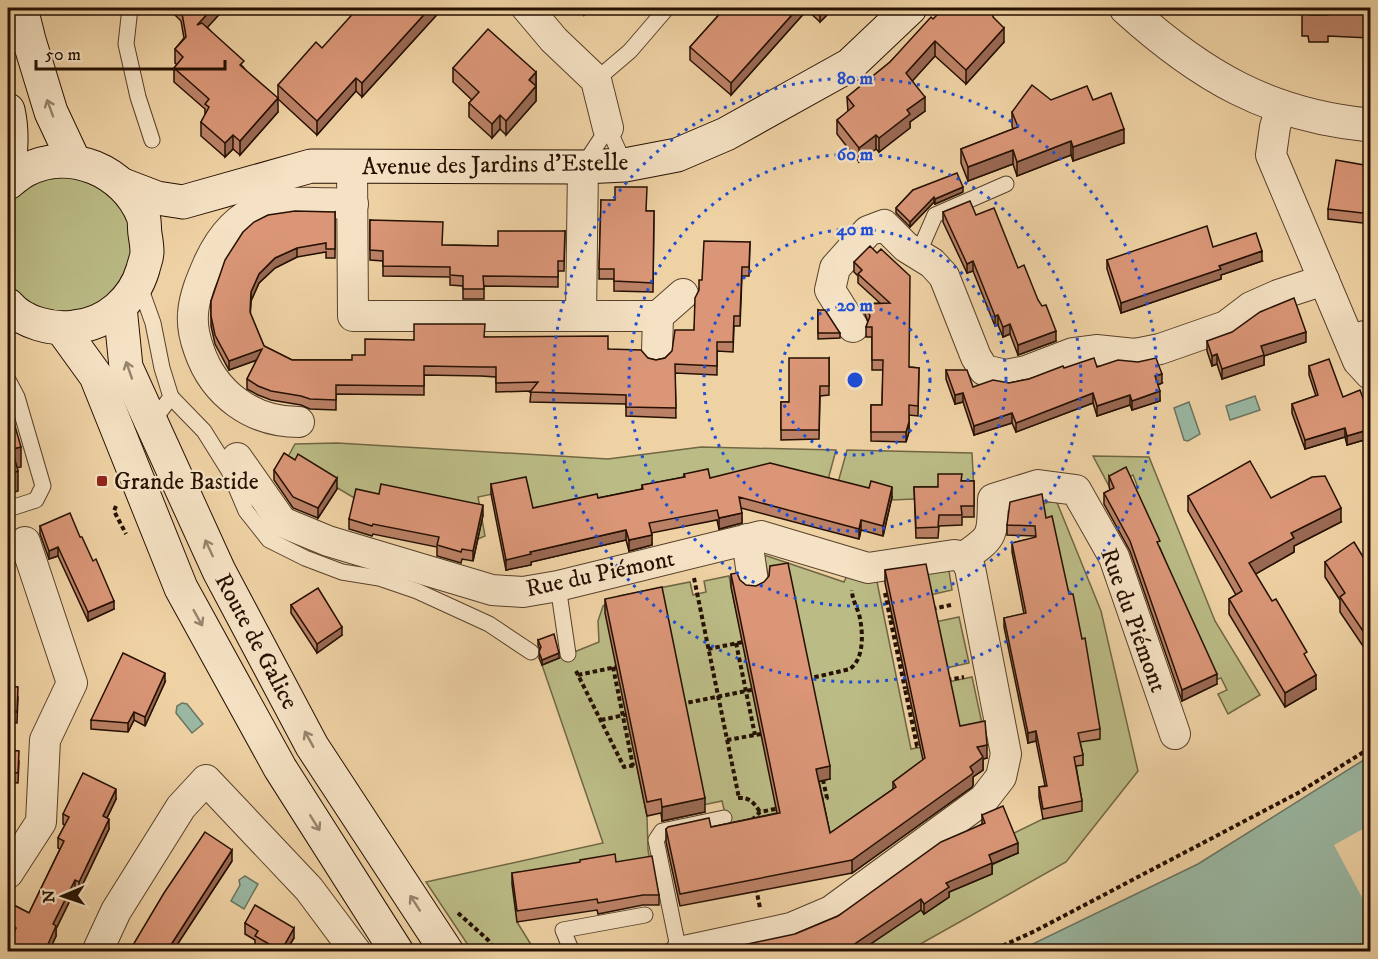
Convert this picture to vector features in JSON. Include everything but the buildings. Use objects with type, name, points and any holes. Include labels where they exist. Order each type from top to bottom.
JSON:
[{"type":"main road","points":[[21,8],[28,40],[51,112],[74,161]]},
{"type":"main road","name":"Avenue des Jardins d’Estelle","points":[[123,185],[157,198],[183,202],[311,166],[583,167],[625,165],[676,155],[726,134],[850,65],[910,8]]},
{"type":"main road","points":[[1126,8],[1169,46],[1247,94],[1313,117],[1371,125]]},
{"type":"main road","points":[[8,110],[11,123],[8,174]]},
{"type":"main road","points":[[8,183],[26,170],[50,162],[74,161],[100,169],[123,185]]},
{"type":"main road","name":"Route de Galice","points":[[123,185],[143,216],[126,367],[219,571],[312,746],[447,951]]},
{"type":"main road","points":[[8,305],[12,310],[35,323],[62,328],[83,326],[103,319],[136,281],[164,220],[183,202]]},
{"type":"main road","name":"Route de Galice","points":[[62,328],[96,376],[182,588],[280,768],[397,951]]},
{"type":"street","points":[[527,8],[554,40],[596,80],[608,128]]},
{"type":"street","points":[[1281,107],[1271,155],[1324,280],[1358,333],[1358,362],[1371,374]]},
{"type":"street","points":[[352,166],[353,316],[658,316],[683,294]]},
{"type":"street","points":[[581,316],[583,167]]},
{"type":"street","points":[[299,422],[284,422],[260,416],[233,401],[215,382],[203,362],[195,339],[192,315],[199,285],[213,252],[227,232],[244,217],[263,207],[285,204],[353,204]]},
{"type":"street","points":[[853,327],[830,290],[835,268],[868,231],[884,225],[906,247],[932,263],[944,276],[976,357],[984,370],[1006,375],[1026,371],[1073,353],[1096,350],[1135,354],[1160,349],[1226,326],[1251,307],[1278,295],[1324,280]]},
{"type":"street","points":[[657,352],[658,316]]},
{"type":"street","name":"Rue du Piémont","points":[[237,458],[282,522],[328,542],[492,590],[523,592],[558,586],[761,536],[868,568],[954,555],[964,557],[987,542],[992,526],[993,499],[1038,485],[1076,490],[1114,557],[1175,734]]},
{"type":"street","points":[[747,539],[753,582]]},
{"type":"street","points":[[8,873],[41,822],[45,740],[72,683],[25,542]]},
{"type":"street","points":[[680,951],[791,928],[831,911],[984,799],[1001,777],[1006,754],[970,568],[964,557]]},
{"type":"street","points":[[97,951],[116,911],[181,807],[206,780],[309,889],[356,951]]},
{"type":"lane","points":[[130,8],[126,44],[138,97],[152,140]]},
{"type":"lane","points":[[596,80],[630,51],[667,8]]},
{"type":"lane","points":[[608,128],[625,165]]},
{"type":"lane","points":[[583,167],[608,128]]},
{"type":"lane","points":[[918,254],[934,215],[1006,184]]},
{"type":"lane","points":[[136,281],[153,323],[162,368],[171,397],[204,431],[229,471],[246,511],[269,540],[305,558],[342,572],[379,578],[417,591],[489,624],[531,652]]},
{"type":"lane","points":[[8,380],[17,397],[43,486],[36,500],[8,510]]},
{"type":"lane","points":[[152,422],[171,397]]},
{"type":"lane","points":[[558,586],[568,654]]},
{"type":"lane","points":[[680,951],[656,840],[662,831],[724,818]]},
{"type":"lane","points":[[572,951],[563,930],[645,915]]},
{"type":"path","points":[[688,553],[739,798],[754,802],[760,812]]},
{"type":"path","points":[[798,681],[850,669],[855,665],[862,634],[852,591],[863,567]]},
{"type":"path","points":[[884,588],[917,746],[927,743]]},
{"type":"path","points":[[922,611],[976,599]]},
{"type":"path","points":[[890,618],[901,616]]},
{"type":"path","points":[[708,649],[743,642]]},
{"type":"path","points":[[736,643],[755,735]]},
{"type":"path","points":[[568,654],[578,675],[624,767],[634,765],[614,667],[578,675]]},
{"type":"path","points":[[937,682],[990,671]]},
{"type":"path","points":[[676,705],[767,687]]},
{"type":"path","points":[[905,689],[916,687]]},
{"type":"path","points":[[601,720],[633,713]]},
{"type":"path","points":[[727,740],[761,734]]},
{"type":"path","points":[[989,951],[1035,931],[1298,793],[1371,748]]},
{"type":"path","points":[[816,800],[827,798],[823,780]]},
{"type":"path","points":[[724,818],[738,824],[744,823],[756,818],[760,812],[783,807],[783,816]]},
{"type":"path","points":[[756,887],[765,933]]},
{"type":"path","points":[[450,906],[488,940],[496,951]]},
{"type":"path","points":[[1001,946],[1004,951]]},
{"type":"green space","points":[[55,173],[99,182],[129,216],[133,261],[109,300],[67,316],[21,302],[8,288],[8,201],[12,194]]},
{"type":"green space","points":[[337,443],[608,459],[701,447],[836,450],[825,491],[534,525],[526,487],[478,497],[485,536],[478,539],[356,499],[299,465],[284,464],[295,444]]},
{"type":"green space","points":[[847,450],[972,453],[974,491],[938,485],[938,498],[892,500],[892,497],[834,497]]},
{"type":"green space","points":[[1093,456],[1149,457],[1215,621],[1260,695],[1228,714],[1218,694],[1227,690],[1221,678],[1215,680],[1132,491],[1138,488],[1133,475],[1109,486]]},
{"type":"green space","points":[[1056,500],[1101,611],[1138,771],[1066,862],[908,951],[860,952],[921,909],[924,914],[968,879],[1018,853],[1010,835],[1043,819],[1072,767],[1078,742],[1042,504]]},
{"type":"green space","points":[[764,555],[844,582],[849,571],[876,577],[911,749],[962,739],[838,841],[678,846],[727,822],[722,801],[703,805],[606,613],[647,816],[651,867],[517,922],[535,951],[472,951],[426,882],[603,843],[542,665],[599,642],[598,621],[603,606],[619,596],[690,582],[693,595],[706,592],[704,581],[729,576],[773,790],[769,580]]},
{"type":"green space","points":[[949,571],[952,590],[930,595],[925,572]]},
{"type":"green space","points":[[959,617],[969,663],[946,668],[935,622]]},
{"type":"green space","points":[[972,677],[983,728],[959,733],[948,682]]},
{"type":"shaded area","points":[[1255,396],[1260,410],[1230,420],[1226,406]]},
{"type":"shaded area","points":[[1189,402],[1200,434],[1188,441],[1184,440],[1174,408]]},
{"type":"shaded area","points":[[182,703],[187,704],[203,724],[192,733],[176,713],[177,706]]},
{"type":"shaded area","points":[[1370,756],[1370,951],[1016,952],[1198,864]]},
{"type":"shaded area","points":[[245,876],[258,884],[244,909],[231,901],[240,885],[239,880]]},
{"type":"pier","points":[[1370,825],[1370,900],[1365,903],[1334,845]]},
{"type":"place","name":"Grande Bastide","points":[[102,481]]}]
